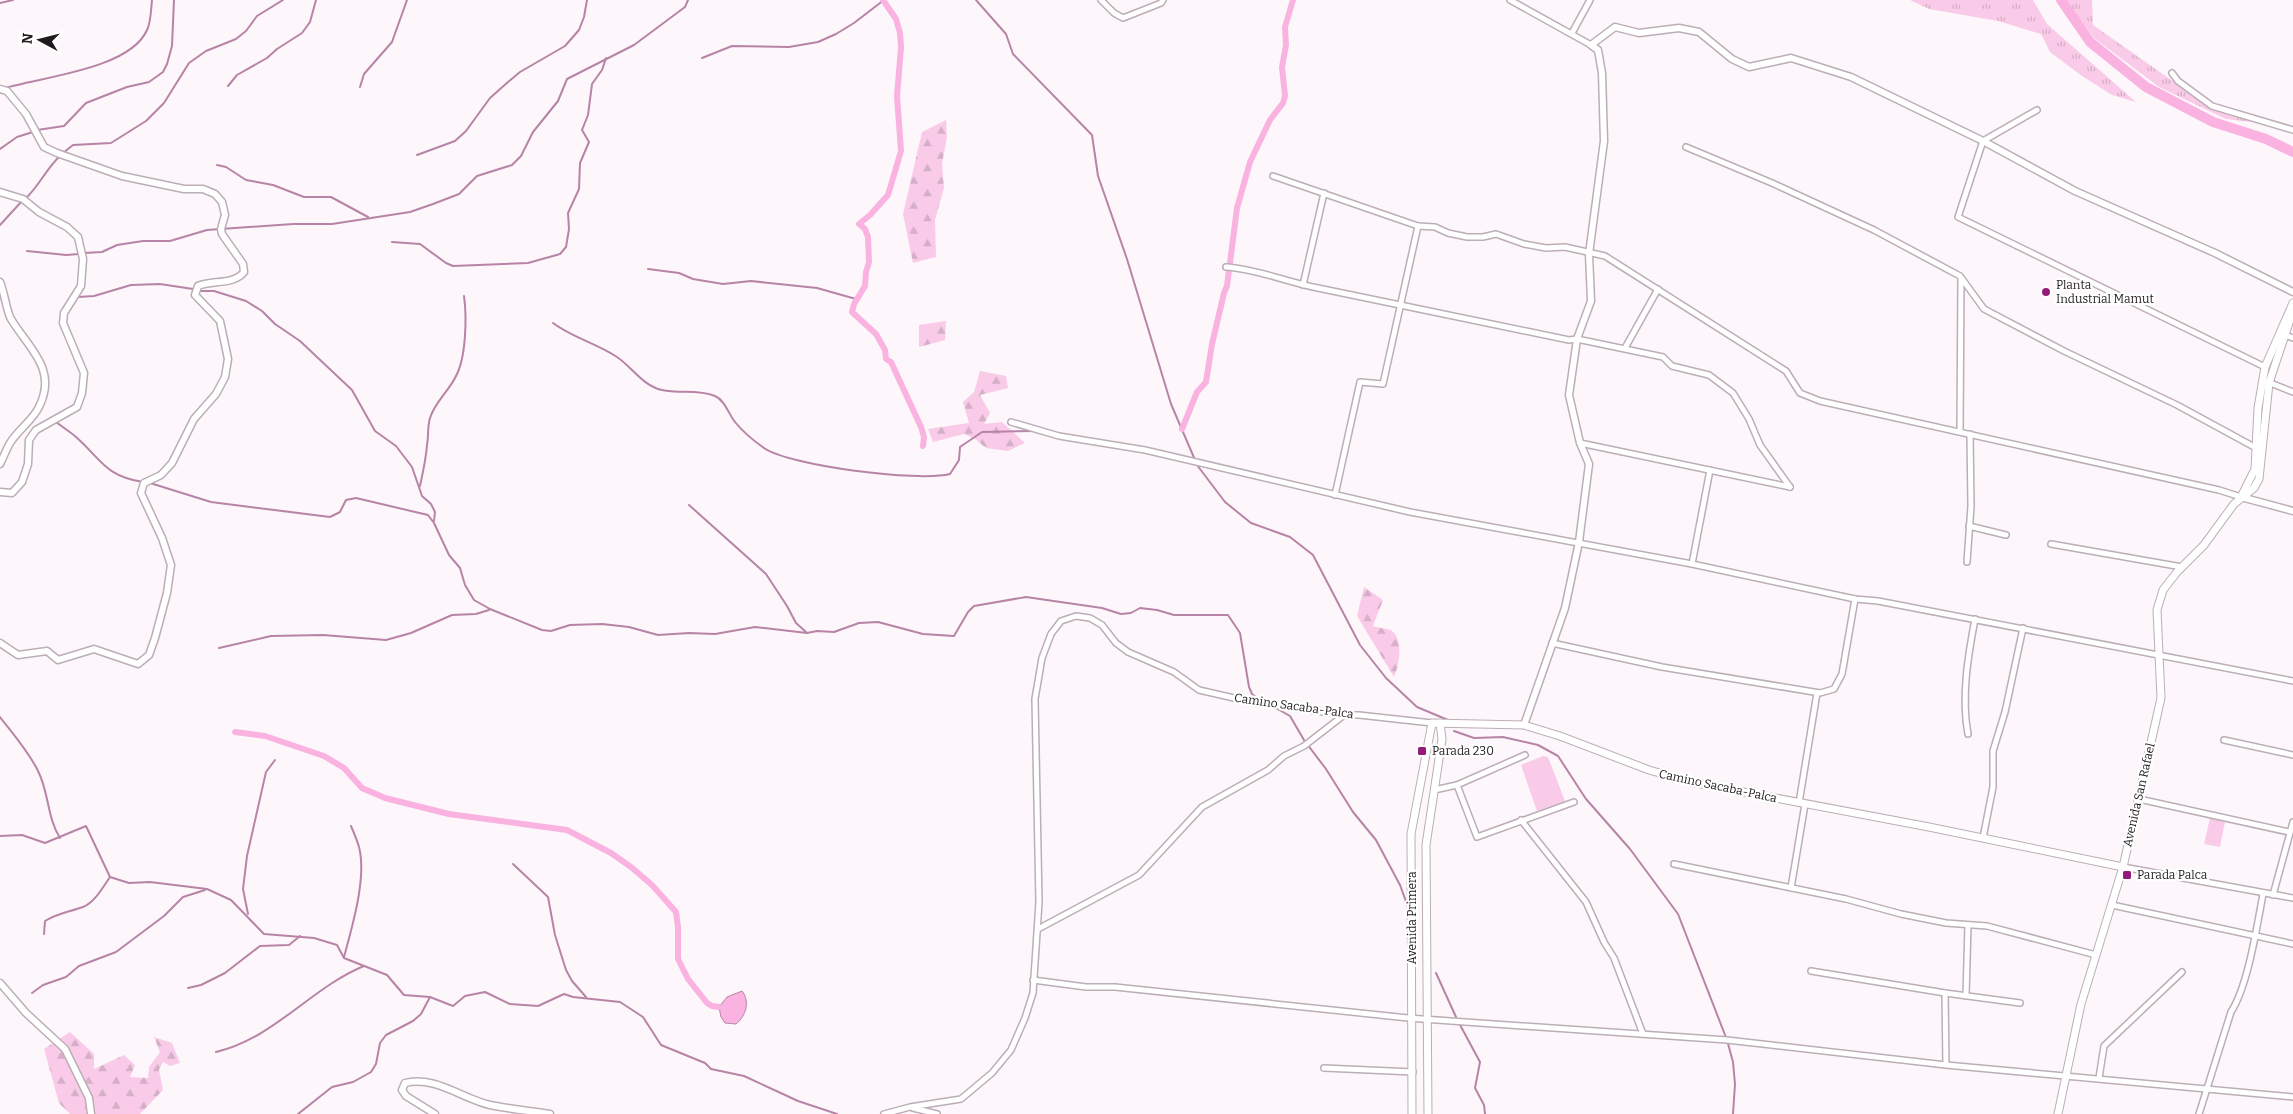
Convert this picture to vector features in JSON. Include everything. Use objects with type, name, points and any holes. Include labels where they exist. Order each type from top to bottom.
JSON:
[{"type":"main road","name":"Avenida San Rafael","points":[[2265,381],[2265,367],[2293,302]]},
{"type":"main road","name":"Avenida San Rafael","points":[[2058,1114],[2081,1004],[2123,867],[2161,698],[2157,610],[2164,590],[2182,567],[2204,545],[2241,497],[2255,469],[2260,450],[2258,408],[2265,381],[2285,335],[2293,310]]},
{"type":"main road","name":"Avenida Primera","points":[[1428,1114],[1426,845],[1442,740],[1440,723]]},
{"type":"main road","name":"Camino Sacaba-Palca","points":[[1432,724],[1524,725],[1560,736],[1649,770],[1691,782],[2123,867]]},
{"type":"main road","name":"Avenida Primera","points":[[1412,1114],[1411,834],[1432,724]]},
{"type":"street","points":[[1101,0],[1114,14],[1122,18],[1162,3],[1163,0]]},
{"type":"street","points":[[1510,0],[1598,50],[1602,73],[1604,141],[1589,254],[1591,300],[1577,339],[1568,395],[1580,443],[1590,464],[1579,542],[1565,608],[1524,725]]},
{"type":"street","points":[[1572,34],[1590,0]]},
{"type":"street","points":[[1591,45],[1615,27],[1640,32],[1679,28],[1699,32],[1732,60],[1750,67],[1791,58],[1870,86],[1983,141],[2075,191],[2215,253],[2293,292]]},
{"type":"street","points":[[2172,73],[2178,81],[2212,106],[2293,130]]},
{"type":"street","points":[[0,90],[7,91],[26,114],[44,146],[57,153],[122,176],[184,189],[203,189],[215,194],[222,202],[225,215],[220,229],[243,264],[244,272],[241,276],[227,281],[207,282],[198,286],[195,295],[220,321],[224,334],[228,359],[225,377],[216,394],[194,419],[172,463],[162,475],[144,483],[141,493],[162,538],[171,565],[167,593],[149,655],[138,664],[94,650],[58,660],[47,651],[18,655],[0,644]]},
{"type":"street","points":[[2037,110],[1983,141],[1958,217],[2265,367]]},
{"type":"street","points":[[1686,147],[1772,183],[1874,230],[1961,277],[1984,308],[2064,351],[2176,405],[2260,450]]},
{"type":"street","points":[[1273,176],[1418,226],[1436,227],[1448,233],[1467,237],[1483,237],[1496,234],[1524,244],[1546,248],[1565,247],[1589,254],[1605,256],[1786,371],[1800,392],[1820,401],[2191,483],[2293,512]]},
{"type":"street","points":[[0,192],[22,199],[39,212],[67,227],[78,237],[83,259],[81,286],[64,313],[63,323],[84,373],[82,393],[77,407],[36,430],[29,440],[28,464],[22,482],[12,492],[0,492]]},
{"type":"street","points":[[1303,285],[1324,193]]},
{"type":"street","points":[[1335,495],[1360,382],[1384,384],[1418,226]]},
{"type":"street","points":[[1226,267],[1241,268],[1303,285],[1569,340],[1577,339],[1663,357],[1672,366],[1709,375],[1732,394],[1749,419],[1760,445],[1790,487],[1580,443]]},
{"type":"street","points":[[1960,432],[1961,277]]},
{"type":"street","points":[[0,282],[6,298],[9,316],[46,374],[46,391],[38,409],[10,443],[0,464]]},
{"type":"street","points":[[1625,348],[1658,289]]},
{"type":"street","points":[[2285,335],[2293,338]]},
{"type":"street","points":[[2265,381],[2293,392]]},
{"type":"street","points":[[1011,422],[1059,436],[1145,450],[1410,512],[1579,542],[1855,599],[1878,601],[1975,619],[2293,681]]},
{"type":"street","points":[[1967,562],[1970,434]]},
{"type":"street","points":[[1692,564],[1710,470]]},
{"type":"street","points":[[1969,526],[2006,535]]},
{"type":"street","points":[[2051,544],[2182,567]]},
{"type":"street","points":[[1552,643],[1662,666],[1817,693],[1834,689],[1842,674],[1855,599]]},
{"type":"street","name":"Camino Sacaba-Palca","points":[[884,1114],[910,1107],[961,1099],[992,1073],[1011,1050],[1033,994],[1038,928],[1035,699],[1042,658],[1052,634],[1061,621],[1076,616],[1090,618],[1102,625],[1116,643],[1128,652],[1174,672],[1199,690],[1247,701],[1344,715],[1359,715],[1432,724]]},
{"type":"street","points":[[1968,734],[1964,716],[1970,647],[1975,619]]},
{"type":"street","points":[[1983,838],[1993,787],[1993,751],[2005,712],[2023,628]]},
{"type":"street","points":[[1791,888],[1817,693]]},
{"type":"street","points":[[1038,928],[1140,875],[1202,807],[1268,770],[1284,756],[1304,746],[1344,715]]},
{"type":"street","points":[[2224,740],[2293,755]]},
{"type":"street","points":[[1434,790],[1458,785],[1525,755]]},
{"type":"street","points":[[1458,785],[1477,838],[1521,820],[1574,802]]},
{"type":"street","points":[[2139,798],[2289,832]]},
{"type":"street","points":[[1521,820],[1586,902],[1604,942],[1614,958],[1643,1034]]},
{"type":"street","points":[[2273,895],[2293,822]]},
{"type":"street","points":[[1674,864],[1846,899],[1901,914],[2016,933],[2096,955]]},
{"type":"street","points":[[2123,867],[2262,894],[2293,898]]},
{"type":"street","points":[[2199,1114],[2231,1012],[2237,1003],[2255,936],[2262,894]]},
{"type":"street","points":[[2112,905],[2293,944]]},
{"type":"street","points":[[1966,996],[1968,925]]},
{"type":"street","points":[[1811,970],[1945,993],[2020,1003]]},
{"type":"street","points":[[2099,1078],[2104,1046],[2182,972]]},
{"type":"street","points":[[1033,980],[1086,987],[1114,987],[1413,1018],[1779,1045],[1946,1065],[2293,1097]]},
{"type":"street","points":[[0,983],[26,1013],[65,1049],[89,1098],[91,1114]]},
{"type":"street","points":[[1945,993],[1946,1065]]},
{"type":"street","points":[[1324,1068],[1413,1072]]},
{"type":"street","points":[[435,1114],[406,1096],[402,1090],[405,1083],[414,1080],[434,1085],[488,1105],[550,1114]]},
{"type":"street","points":[[910,1107],[937,1114]]},
{"type":"green space","points":[[1910,0],[2033,0],[2047,24],[2136,102],[2112,95],[2082,76],[2050,52],[2041,34],[1998,21],[1929,9]]},
{"type":"green space","points":[[2065,0],[2092,0],[2093,25],[2204,103],[2260,123],[2226,119],[2159,87],[2094,38]]},
{"type":"green space","points":[[946,120],[947,137],[942,164],[944,188],[935,220],[936,257],[913,263],[903,214],[922,132]]},
{"type":"green space","points":[[946,321],[945,340],[919,347],[919,325]]},
{"type":"green space","points":[[980,371],[1006,376],[1008,388],[980,395],[990,413],[984,424],[1002,422],[1025,443],[1008,451],[986,448],[975,439],[964,434],[933,442],[928,429],[969,423],[963,402],[974,392]]},
{"type":"green space","points":[[1364,587],[1383,600],[1373,626],[1392,631],[1398,640],[1399,660],[1394,677],[1357,616]]},
{"type":"green space","points":[[1543,756],[1548,757],[1565,801],[1537,811],[1521,765]]},
{"type":"green space","points":[[2210,818],[2225,822],[2220,847],[2204,844]]},
{"type":"green space","points":[[70,1032],[94,1054],[94,1069],[124,1055],[135,1065],[130,1077],[148,1078],[149,1067],[160,1052],[154,1037],[172,1043],[180,1063],[170,1066],[163,1062],[159,1070],[163,1090],[140,1114],[70,1114],[59,1103],[44,1049]]},
{"type":"shaded area","points":[[742,991],[745,995],[746,1009],[742,1017],[736,1024],[725,1023],[721,1017],[719,1007],[727,997]]},
{"type":"waterway","points":[[0,3],[13,0]]},
{"type":"waterway","points":[[5,88],[84,70],[123,54],[138,43],[147,30],[152,0]]},
{"type":"waterway","points":[[37,130],[64,126],[86,103],[127,87],[149,82],[163,72],[172,46],[174,0]]},
{"type":"waterway","points":[[63,153],[73,145],[111,143],[146,121],[164,103],[189,63],[206,51],[236,39],[246,31],[257,16],[283,0]]},
{"type":"waterway","points":[[228,86],[237,75],[267,58],[277,49],[302,33],[310,22],[316,0]]},
{"type":"waterway","points":[[360,87],[364,74],[392,42],[407,0]]},
{"type":"waterway","points":[[417,155],[455,141],[466,131],[490,98],[508,82],[520,72],[565,46],[579,30],[587,0]]},
{"type":"waterway","points":[[84,253],[102,252],[117,245],[143,241],[170,241],[207,230],[293,224],[332,224],[410,212],[459,194],[477,176],[512,165],[521,156],[533,132],[558,101],[567,79],[634,45],[685,7],[688,0]]},
{"type":"waterway","points":[[883,0],[896,19],[900,33],[901,47],[897,96],[901,151],[888,195],[859,224],[865,229],[868,237],[869,262],[865,286],[854,304],[852,312],[876,334],[885,350],[886,359],[891,362],[921,427],[924,437],[923,446]]},
{"type":"waterway","points":[[702,58],[732,46],[789,47],[818,42],[854,23],[884,0]]},
{"type":"waterway","points":[[976,0],[1006,34],[1013,54],[1092,135],[1098,176],[1127,259],[1171,404],[1195,460]]},
{"type":"waterway","points":[[1182,429],[1197,392],[1206,382],[1212,344],[1227,286],[1237,208],[1250,162],[1270,120],[1283,103],[1285,96],[1282,67],[1286,45],[1285,27],[1293,0]]},
{"type":"waterway","points":[[2061,0],[2090,42],[2146,87],[2213,122],[2266,139],[2293,152]]},
{"type":"waterway","points":[[392,242],[420,244],[453,266],[528,263],[560,254],[566,247],[569,229],[568,213],[579,189],[580,163],[589,142],[582,130],[588,115],[592,84],[602,70],[606,58]]},
{"type":"waterway","points":[[0,149],[17,137],[33,132]]},
{"type":"waterway","points":[[26,198],[60,156]]},
{"type":"waterway","points":[[217,165],[226,167],[246,180],[273,185],[304,197],[331,197],[368,217]]},
{"type":"waterway","points":[[0,225],[22,201]]},
{"type":"waterway","points":[[27,251],[66,255],[79,254]]},
{"type":"waterway","points":[[648,269],[679,273],[693,279],[723,284],[751,281],[817,288],[856,299]]},
{"type":"waterway","points":[[78,297],[94,296],[131,285],[160,284],[193,289]]},
{"type":"waterway","points":[[200,291],[214,291],[246,301],[262,311],[275,324],[300,341],[352,390],[375,431],[396,446],[412,467],[422,496],[431,504],[435,512],[434,521]]},
{"type":"waterway","points":[[420,486],[430,418],[435,407],[453,381],[462,359],[465,326],[464,296]]},
{"type":"waterway","points":[[553,323],[568,333],[617,357],[655,388],[715,396],[724,404],[738,426],[756,442],[778,455],[800,461],[884,474],[911,476],[950,474],[959,460],[960,447],[982,432],[1035,431]]},
{"type":"waterway","points":[[51,418],[76,437],[112,471],[120,476],[143,482]]},
{"type":"waterway","points":[[1148,453],[1182,461]]},
{"type":"waterway","points":[[1197,465],[1225,502],[1251,523],[1290,537],[1313,555],[1360,645],[1386,678],[1417,707],[1448,720]]},
{"type":"waterway","points":[[150,483],[211,502],[330,517],[340,512],[346,500],[356,498],[428,515],[434,523],[449,555],[460,568],[465,585],[474,600],[490,609],[542,630],[551,631],[570,625],[602,624],[629,627],[658,635],[715,634],[755,627],[807,633],[817,631],[834,632],[859,623],[878,622],[923,634],[954,636],[968,612],[974,606],[1026,597],[1102,608],[1121,614],[1131,613],[1140,608],[1174,615],[1228,615],[1240,633],[1249,687],[1252,694],[1261,701]]},
{"type":"waterway","points":[[689,505],[766,574],[796,623],[806,632]]},
{"type":"waterway","points":[[219,648],[271,636],[323,635],[386,640],[411,633],[452,615],[476,614],[489,610]]},
{"type":"waterway","points":[[1274,707],[1290,716],[1353,812],[1376,840],[1400,885],[1408,907]]},
{"type":"waterway","points":[[0,717],[25,750],[42,779],[53,822],[60,838]]},
{"type":"waterway","points":[[1454,731],[1474,738],[1503,737],[1538,745],[1558,756],[1586,799],[1630,849],[1678,914],[1727,1040],[1733,1062],[1735,1084],[1733,1114]]},
{"type":"waterway","points":[[235,732],[265,736],[324,756],[344,768],[362,788],[385,798],[449,814],[567,830],[611,853],[652,885],[676,912],[678,959],[688,979],[707,1003],[719,1007]]},
{"type":"waterway","points":[[248,914],[243,889],[247,856],[266,772],[275,760]]},
{"type":"waterway","points":[[0,836],[22,835],[45,843],[86,826],[110,877],[129,883],[150,882],[207,889],[231,900],[264,934],[314,938],[337,945],[344,958],[387,975],[404,995],[430,997],[453,1006],[465,996],[485,992],[510,1004],[538,1006],[564,994],[573,997],[620,1002],[643,1017],[661,1045],[705,1063],[711,1069],[744,1076],[798,1101],[837,1114]]},
{"type":"waterway","points":[[344,957],[358,902],[361,873],[359,847],[351,826]]},
{"type":"waterway","points":[[513,864],[548,897],[555,935],[566,970],[572,981],[586,997]]},
{"type":"waterway","points":[[44,934],[45,921],[87,905],[98,894],[110,877]]},
{"type":"waterway","points":[[32,993],[43,985],[66,977],[79,966],[116,952],[164,916],[183,897],[205,890]]},
{"type":"waterway","points":[[188,988],[201,985],[225,973],[260,946],[289,945],[300,936]]},
{"type":"waterway","points":[[216,1052],[256,1036],[327,986],[364,966]]},
{"type":"waterway","points":[[1436,973],[1456,1017]]},
{"type":"waterway","points":[[298,1114],[332,1087],[353,1082],[371,1072],[376,1064],[380,1043],[386,1035],[413,1021],[421,1014],[430,997]]},
{"type":"waterway","points":[[1459,1023],[1480,1062],[1475,1088],[1484,1105],[1485,1114]]},
{"type":"place","name":"Planta Industrial Mamut","points":[[2046,292]]},
{"type":"place","name":"Parada 230","points":[[1422,751]]},
{"type":"place","name":"Parada Palca","points":[[2127,875]]}]
